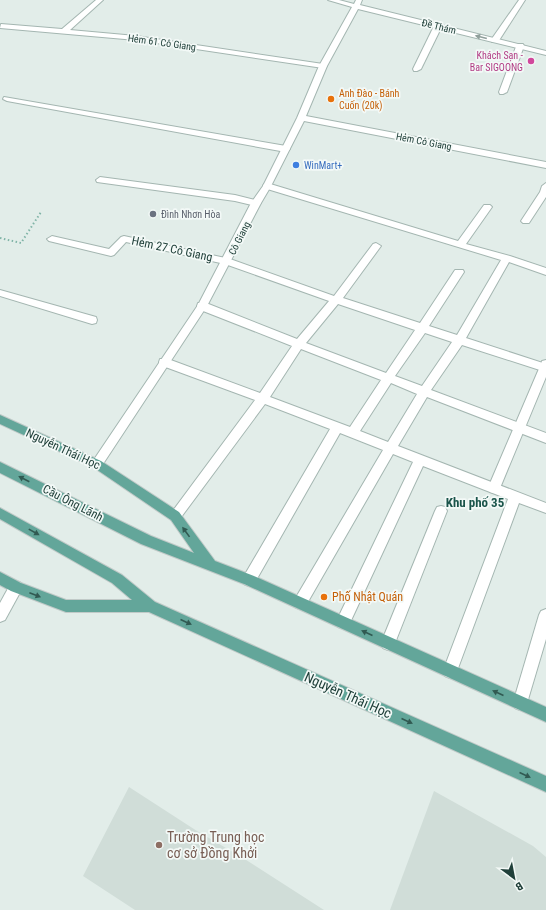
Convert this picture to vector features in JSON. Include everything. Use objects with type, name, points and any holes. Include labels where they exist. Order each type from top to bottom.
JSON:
[{"type":"main road","name":"Nguyễn Thái Học","points":[[0,420],[98,464],[175,516],[209,563]]},
{"type":"main road","name":"Cầu Ông Lãnh","points":[[0,467],[146,540],[209,563]]},
{"type":"main road","name":"Nguyễn Thái Học","points":[[0,513],[117,579],[150,606],[546,784]]},
{"type":"main road","points":[[209,563],[343,622],[546,715]]},
{"type":"main road","name":"Nguyễn Thái Học","points":[[0,578],[16,587],[66,606],[150,606]]},
{"type":"street","points":[[64,31],[100,0]]},
{"type":"street","name":"Ðề Thám","points":[[331,0],[357,3],[438,26],[546,53]]},
{"type":"street","points":[[495,40],[522,0]]},
{"type":"street","name":"Cô Giang","points":[[98,464],[202,306],[286,149],[323,66],[357,3]]},
{"type":"street","name":"Hẻm 61 Cô Giang","points":[[1,26],[136,38],[323,66]]},
{"type":"street","points":[[417,69],[438,26]]},
{"type":"street","points":[[503,92],[520,46]]},
{"type":"street","points":[[7,99],[286,149]]},
{"type":"street","name":"Hẻm Cô Giang","points":[[301,118],[546,165]]},
{"type":"street","points":[[100,180],[235,198],[256,203]]},
{"type":"street","points":[[267,186],[507,258],[546,272]]},
{"type":"street","points":[[526,221],[545,192],[546,186]]},
{"type":"street","points":[[460,245],[487,207]]},
{"type":"street","name":"Hẻm 27 Cô Giang","points":[[52,239],[111,253],[124,239],[227,261]]},
{"type":"street","points":[[175,516],[263,398],[299,344],[336,300],[376,246]]},
{"type":"street","points":[[300,603],[390,448],[424,392],[459,340],[507,258]]},
{"type":"street","points":[[227,261],[336,300],[546,367],[494,488]]},
{"type":"street","points":[[352,434],[387,378],[423,328],[459,272]]},
{"type":"street","points":[[0,293],[92,320]]},
{"type":"street","points":[[202,306],[546,438]]},
{"type":"street","points":[[164,362],[263,398],[352,434],[546,508]]},
{"type":"street","points":[[249,580],[337,428]]},
{"type":"street","points":[[343,622],[420,460]]},
{"type":"street","points":[[450,671],[515,496]]},
{"type":"street","points":[[388,643],[440,511]]},
{"type":"street","points":[[0,616],[16,587]]},
{"type":"street","points":[[520,703],[546,615]]},
{"type":"path","points":[[0,238],[21,243],[41,212]]},
{"type":"shaded area","name":"Trường Trung học cơ sở Đồng Khởi","points":[[129,787],[324,910],[135,910],[83,876]]},
{"type":"shaded area","points":[[434,791],[533,846],[546,857],[546,910],[390,910]]},
{"type":"place","name":"Khách Sạn - Bar SIGOONG","points":[[531,61]]},
{"type":"place","name":"Anh Đào - Bánh Cuốn (20k)","points":[[331,99]]},
{"type":"place","name":"WinMart+","points":[[296,165]]},
{"type":"place","name":"Đình Nhơn Hòa","points":[[153,214]]},
{"type":"place","name":"Phố Nhật Quán","points":[[324,597]]},
{"type":"place","name":"Trường Trung học cơ sở Đồng Khởi","points":[[159,845]]},
{"type":"district","name":"Khu phố 35","points":[[475,502]]}]
